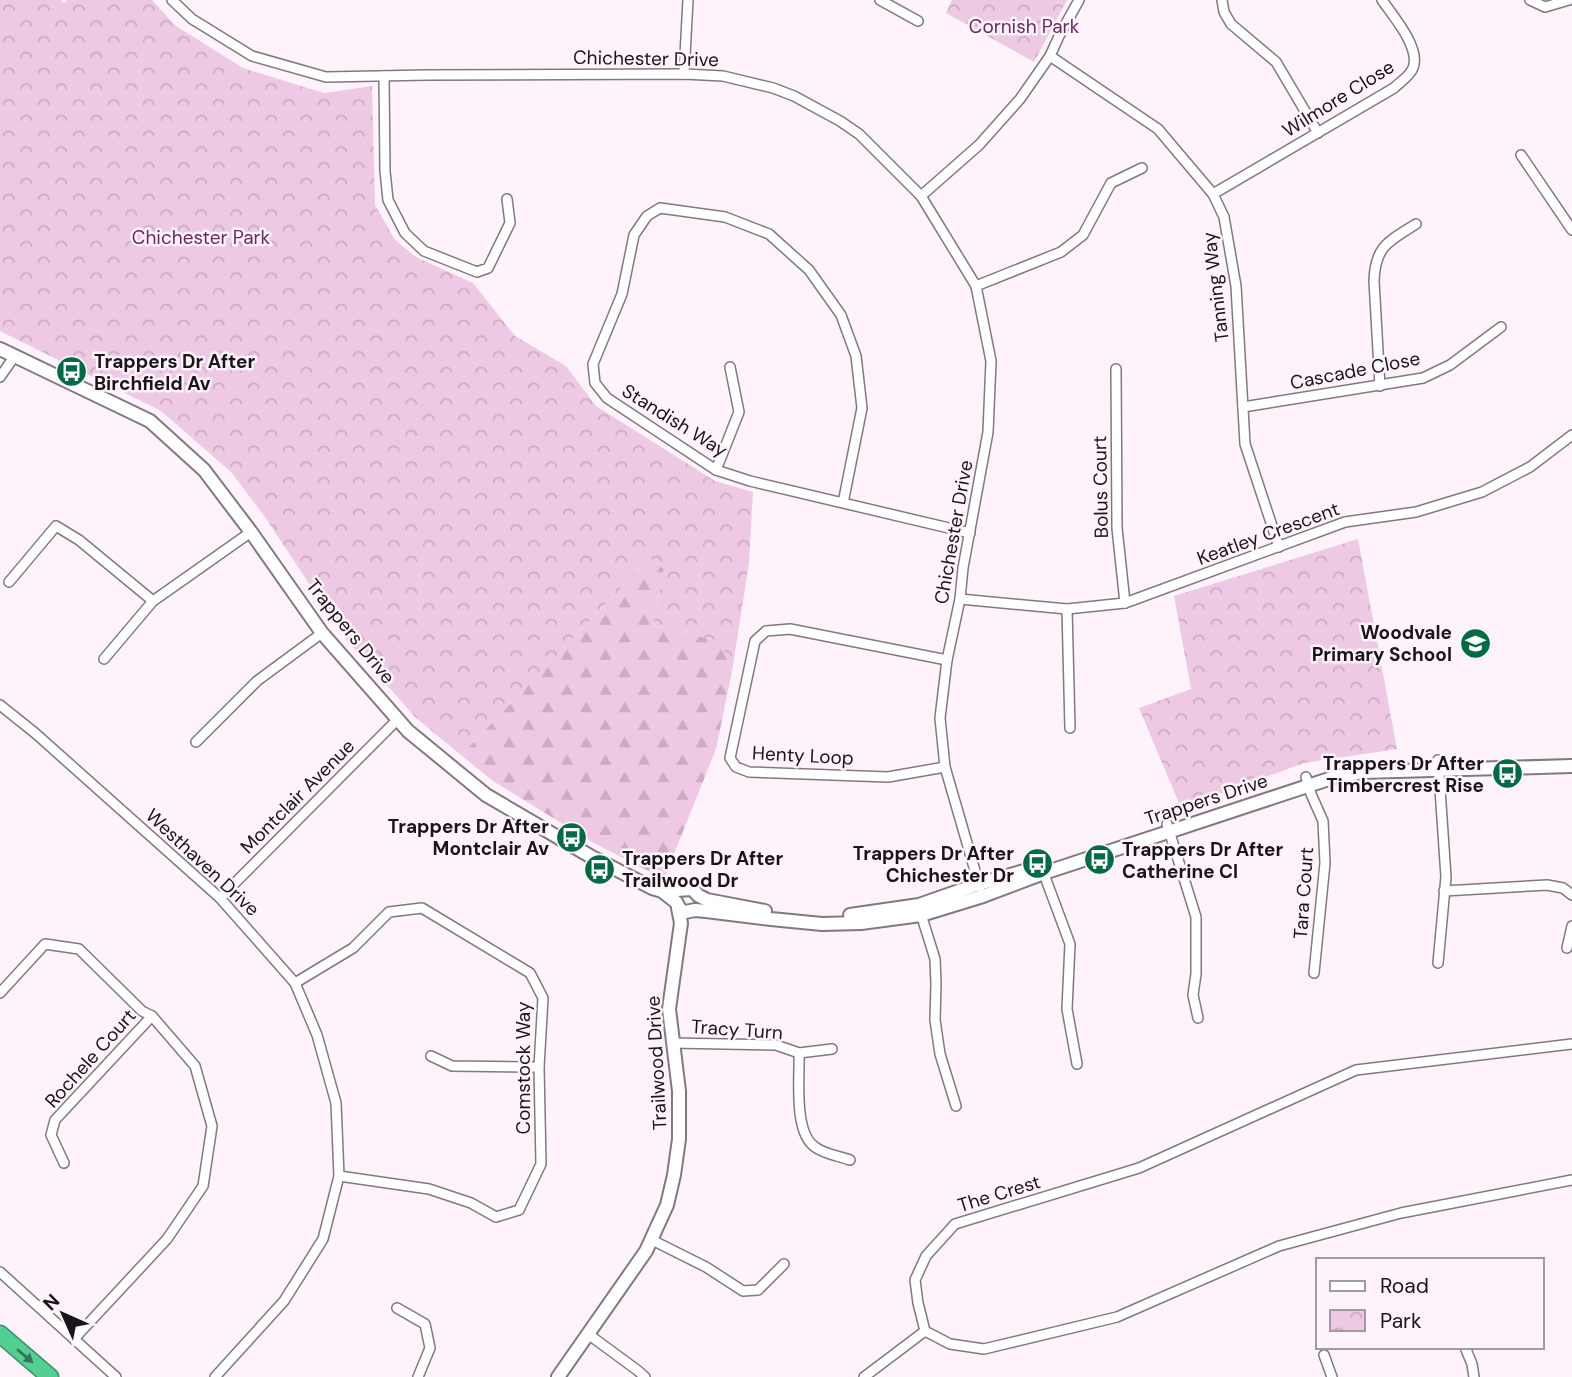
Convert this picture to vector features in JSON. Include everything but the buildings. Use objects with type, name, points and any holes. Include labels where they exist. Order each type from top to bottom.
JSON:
[{"type":"highway","points":[[0,1334],[50,1377]]},
{"type":"main road","name":"Trappers Drive","points":[[0,349],[150,421],[204,470],[322,633],[408,731],[486,794],[590,856],[662,891],[685,908],[771,919],[861,923],[920,910],[1307,781],[1328,770],[1361,764],[1572,766]]},
{"type":"main road","name":"Trappers Drive","points":[[1438,764],[1572,757]]},
{"type":"main road","name":"Trappers Drive","points":[[662,891],[682,889]]},
{"type":"main road","points":[[682,889],[692,889],[699,895],[698,906],[685,908],[676,897],[682,889]]},
{"type":"main road","name":"Trappers Drive","points":[[699,895],[707,900],[766,911],[822,915],[920,910]]},
{"type":"main road","name":"Trailwood Drive","points":[[558,1377],[646,1251],[667,1205],[679,1139],[679,1091],[669,1009],[685,908]]},
{"type":"street","name":"Chichester Drive","points":[[172,0],[192,19],[252,55],[326,78],[684,74],[723,76],[752,82],[822,109],[859,134],[921,196],[976,286],[991,361],[988,432],[947,660],[940,718],[945,767],[981,890]]},
{"type":"street","points":[[684,74],[688,0]]},
{"type":"street","points":[[880,0],[918,21]]},
{"type":"street","points":[[921,196],[979,145],[1020,99],[1050,57],[1079,0]]},
{"type":"street","points":[[1222,0],[1224,12],[1231,24],[1276,62],[1318,132]]},
{"type":"street","name":"Wilmore Close","points":[[1213,194],[1394,88],[1413,71],[1413,47],[1382,0]]},
{"type":"street","points":[[1531,0],[1545,7],[1569,0]]},
{"type":"street","name":"Tanning Way","points":[[1050,57],[1158,130],[1213,194],[1224,217],[1236,286],[1245,444],[1279,547]]},
{"type":"street","points":[[384,76],[388,200],[405,233],[424,251],[477,272],[488,268],[510,223],[507,199]]},
{"type":"street","points":[[1521,155],[1572,230]]},
{"type":"street","points":[[976,286],[1061,252],[1083,235],[1111,183],[1142,168]]},
{"type":"street","name":"Standish Way","points":[[843,503],[862,408],[856,356],[841,316],[809,270],[769,234],[725,217],[660,208],[647,216],[634,235],[622,294],[593,364],[595,383],[607,398],[716,470],[750,481],[843,503],[970,533]]},
{"type":"street","points":[[1380,386],[1374,265],[1380,252],[1393,239],[1416,224]]},
{"type":"street","name":"Cascade Close","points":[[1243,407],[1423,378],[1450,365],[1501,327]]},
{"type":"street","points":[[0,377],[14,357]]},
{"type":"street","points":[[716,470],[739,412],[730,367]]},
{"type":"street","name":"Bolus Court","points":[[1116,369],[1117,528],[1125,603]]},
{"type":"street","name":"Keatley Crescent","points":[[960,599],[1067,609],[1125,603],[1345,522],[1416,512],[1482,492],[1530,467],[1572,435]]},
{"type":"street","points":[[9,582],[56,526],[79,540],[153,601]]},
{"type":"street","points":[[104,659],[153,601],[251,532]]},
{"type":"street","points":[[1067,609],[1070,728]]},
{"type":"street","name":"Henty Loop","points":[[945,767],[888,777],[749,772],[736,768],[730,758],[755,641],[766,631],[790,629],[947,660]]},
{"type":"street","points":[[196,742],[257,681],[322,633]]},
{"type":"street","name":"Westhaven Drive","points":[[0,705],[220,898],[295,983],[317,1035],[336,1103],[339,1176],[323,1239],[284,1301],[215,1377]]},
{"type":"street","name":"Montclair Avenue","points":[[220,898],[398,719]]},
{"type":"street","points":[[1438,764],[1446,877],[1438,963]]},
{"type":"street","name":"Tara Court","points":[[1307,781],[1323,821],[1325,863],[1314,973]]},
{"type":"street","points":[[1168,828],[1196,917],[1196,974],[1193,995],[1198,1018]]},
{"type":"street","points":[[1042,870],[1069,944],[1067,1009],[1077,1064]]},
{"type":"street","points":[[1444,891],[1547,884],[1563,888],[1572,895]]},
{"type":"street","name":"Comstock Way","points":[[295,983],[353,948],[389,912],[422,908],[530,974],[543,998],[540,1066],[541,1164],[519,1210],[496,1217],[471,1203],[429,1189],[339,1176]]},
{"type":"street","points":[[920,910],[934,958],[935,1020],[940,1054],[957,1106]]},
{"type":"street","points":[[1567,948],[1572,926]]},
{"type":"street","points":[[0,993],[45,944],[79,949],[142,1011],[152,1016],[195,1066],[212,1126],[204,1186],[167,1239],[75,1339]]},
{"type":"street","name":"Rochele Court","points":[[64,1163],[51,1135],[55,1120],[152,1016]]},
{"type":"street","name":"Tracy Turn","points":[[673,1043],[776,1045],[799,1053],[832,1049]]},
{"type":"street","name":"The Crest","points":[[925,1331],[915,1280],[926,1256],[955,1224],[1139,1168],[1356,1070],[1572,1044]]},
{"type":"street","name":"Tracy Turn","points":[[799,1053],[800,1122],[808,1140],[816,1148],[850,1160]]},
{"type":"street","points":[[431,1056],[452,1066],[540,1066]]},
{"type":"street","points":[[863,1377],[925,1331],[950,1344],[984,1349],[1117,1317],[1279,1246],[1401,1213],[1572,1180]]},
{"type":"street","points":[[652,1240],[743,1291],[758,1290],[784,1264]]},
{"type":"street","points":[[0,1272],[116,1377]]},
{"type":"street","points":[[397,1308],[425,1324],[430,1348],[418,1377]]},
{"type":"street","points":[[588,1334],[645,1377]]},
{"type":"street","points":[[1466,1349],[1474,1377]]},
{"type":"street","points":[[1324,1355],[1332,1377]]},
{"type":"green space","name":"Chichester Park","points":[[0,0],[61,0],[64,3],[67,0],[152,0],[176,26],[243,68],[324,93],[372,86],[375,205],[395,240],[416,257],[473,283],[515,336],[566,366],[596,406],[715,481],[753,492],[749,563],[732,671],[720,641],[653,626],[664,569],[650,558],[461,755],[416,718],[345,638],[265,517],[231,472],[161,411],[0,331]]},
{"type":"green space","name":"Cornish Park","points":[[952,0],[1067,0],[1034,62],[946,13]]},
{"type":"green space","points":[[1358,539],[1397,749],[1304,763],[1181,808],[1139,708],[1191,689],[1174,596]]},
{"type":"green space","points":[[650,558],[664,569],[653,626],[720,641],[732,671],[716,749],[664,879],[592,842],[493,781],[461,755]]},
{"type":"place","name":"Trappers Dr After Birchfield Av","points":[[71,372]]},
{"type":"place","name":"Woodvale Primary School","points":[[1475,643]]},
{"type":"place","name":"Trappers Dr After Timbercrest Rise","points":[[1507,774]]},
{"type":"place","name":"Trappers Dr After Montclair Av","points":[[572,837]]},
{"type":"place","name":"Trappers Dr After Catherine Cl","points":[[1099,860]]},
{"type":"place","name":"Trappers Dr After Chichester Dr","points":[[1037,864]]},
{"type":"place","name":"Trappers Dr After Trailwood Dr","points":[[599,869]]}]
